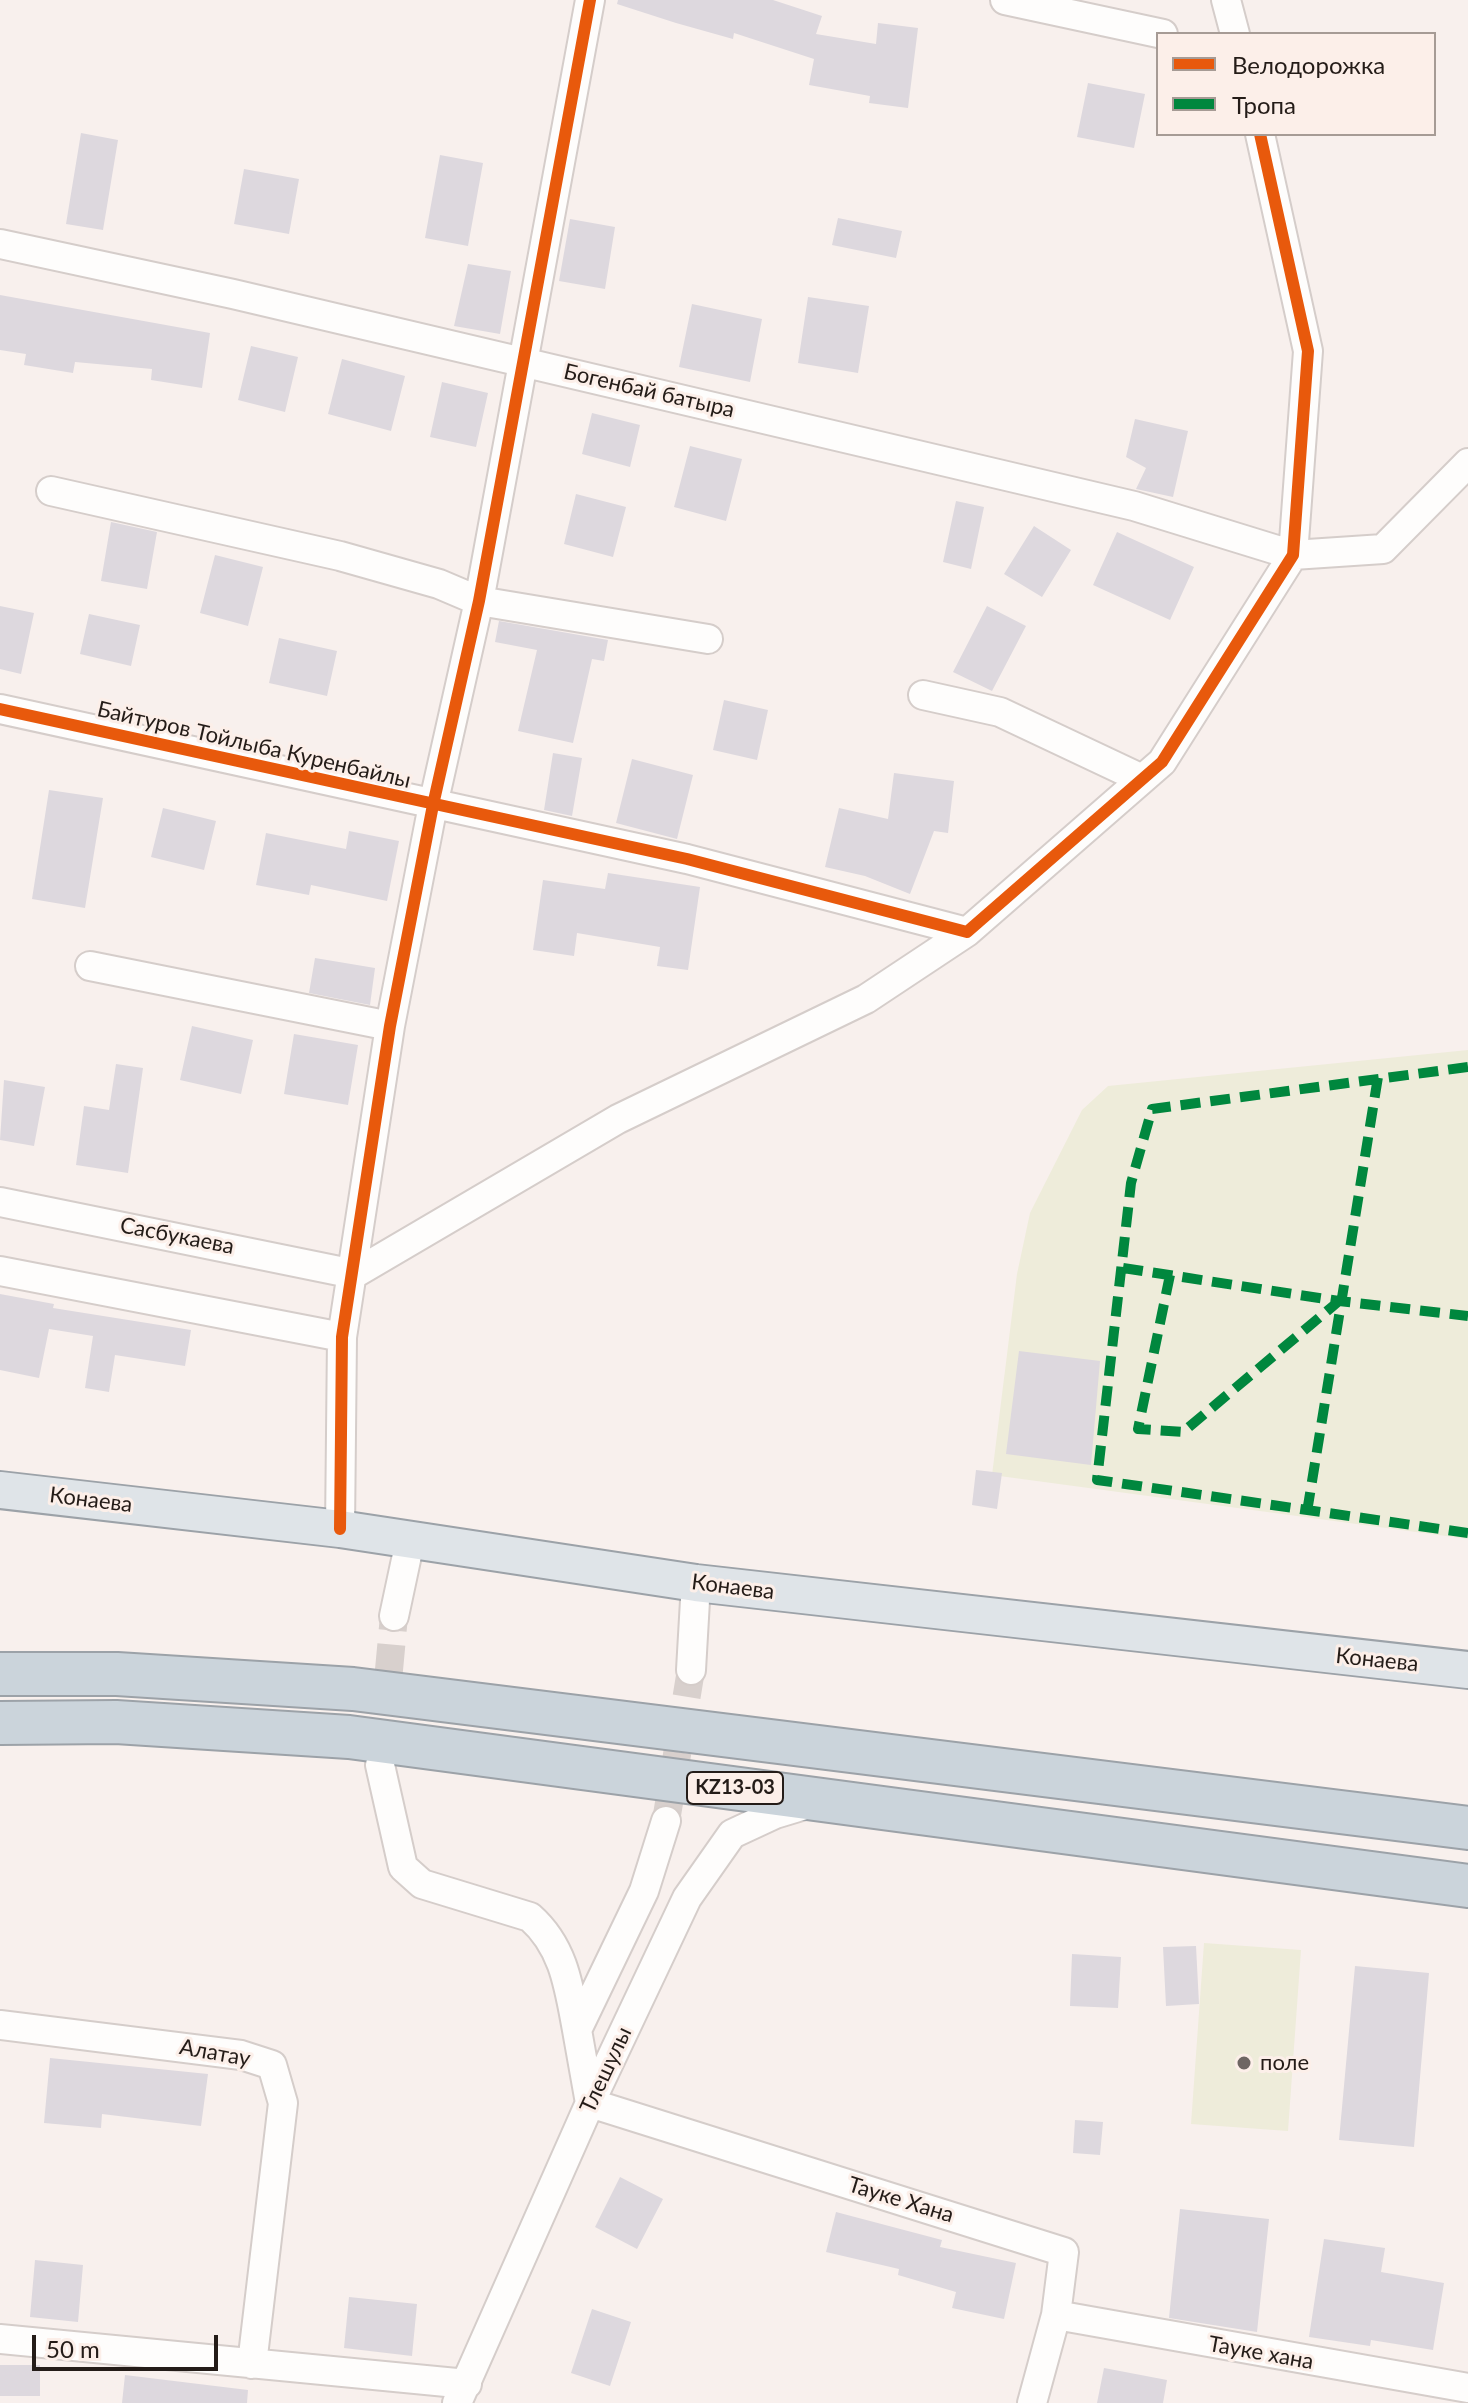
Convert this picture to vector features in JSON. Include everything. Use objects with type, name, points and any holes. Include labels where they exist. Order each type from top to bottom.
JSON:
[{"type":"highway","name":"KZ13-03","points":[[0,1674],[117,1674],[353,1689],[1468,1828]]},
{"type":"highway","name":"KZ13-03","points":[[0,1723],[116,1722],[349,1737],[1468,1886]]},
{"type":"main road","name":"Конаева","points":[[0,1490],[340,1529],[696,1583],[1468,1670]]},
{"type":"street","points":[[340,1529],[342,1337],[390,1026],[433,805],[479,601],[590,0]]},
{"type":"street","points":[[1005,0],[1156,32]]},
{"type":"street","points":[[1226,0],[1234,32]]},
{"type":"street","points":[[354,1274],[618,1119],[866,999],[967,932],[1162,762],[1293,555],[1308,351],[1260,136]]},
{"type":"street","name":"Богенбай батыра","points":[[0,244],[521,361],[1134,506],[1293,555]]},
{"type":"street","points":[[1293,555],[1383,549],[1468,463]]},
{"type":"street","points":[[51,491],[340,556],[439,584],[479,601],[708,639]]},
{"type":"street","points":[[923,695],[1000,712],[1142,779]]},
{"type":"street","name":"Байтуров Тойлыба Куренбайлы","points":[[0,709],[687,859],[967,932]]},
{"type":"street","points":[[90,966],[390,1026]]},
{"type":"street","name":"Сасбукаева","points":[[0,1202],[354,1274]]},
{"type":"street","points":[[0,1271],[342,1337]]},
{"type":"street","points":[[394,1616],[410,1541]]},
{"type":"street","points":[[691,1670],[696,1583]]},
{"type":"street","points":[[380,1765],[403,1867],[422,1884],[530,1917],[543,1928],[565,1967],[590,2103]]},
{"type":"street","name":"Тлешулы","points":[[462,2394],[590,2103],[687,1898],[732,1834],[775,1814],[823,1799]]},
{"type":"street","points":[[577,2030],[644,1891],[666,1821]]},
{"type":"street","name":"Алатау","points":[[0,2025],[241,2055],[272,2065],[283,2103],[252,2364]]},
{"type":"street","name":"Тауке Хана","points":[[590,2103],[1064,2252],[1056,2315],[1032,2403]]},
{"type":"street","name":"Тауке хана","points":[[1056,2315],[1468,2388]]},
{"type":"street","points":[[0,2339],[252,2364],[462,2394]]},
{"type":"shaded area","points":[[1468,1050],[1468,1539],[992,1475],[1017,1274],[1030,1213],[1082,1110],[1108,1086]]},
{"type":"shaded area","name":"поле","points":[[1204,1943],[1301,1950],[1288,2131],[1191,2124]]},
{"type":"building","points":[[618,0],[773,0],[822,16],[816,34],[876,44],[878,23],[918,28],[908,108],[869,103],[870,96],[809,85],[814,59],[734,33],[733,39],[676,23],[617,4]]},
{"type":"building","points":[[1088,83],[1145,94],[1134,148],[1077,137]]},
{"type":"building","points":[[81,133],[118,140],[103,230],[66,224]]},
{"type":"building","points":[[440,155],[483,163],[468,246],[425,238]]},
{"type":"building","points":[[244,169],[299,179],[289,234],[234,224]]},
{"type":"building","points":[[838,218],[902,231],[896,258],[832,245]]},
{"type":"building","points":[[570,219],[615,227],[605,289],[559,281]]},
{"type":"building","points":[[468,264],[511,271],[500,334],[454,326]]},
{"type":"building","points":[[0,295],[210,333],[202,388],[151,380],[152,369],[75,362],[73,373],[24,365],[26,354],[0,350]]},
{"type":"building","points":[[808,297],[869,306],[858,373],[798,363]]},
{"type":"building","points":[[692,304],[762,319],[750,382],[679,367]]},
{"type":"building","points":[[251,346],[298,357],[285,412],[238,400]]},
{"type":"building","points":[[342,359],[405,376],[391,431],[328,414]]},
{"type":"building","points":[[442,382],[488,393],[476,447],[430,437]]},
{"type":"building","points":[[592,413],[640,425],[630,467],[582,454]]},
{"type":"building","points":[[1135,419],[1188,431],[1173,497],[1136,489],[1146,468],[1126,457]]},
{"type":"building","points":[[690,446],[742,459],[726,521],[674,507]]},
{"type":"building","points":[[576,494],[626,507],[613,557],[564,544]]},
{"type":"building","points":[[956,501],[984,507],[971,569],[943,562]]},
{"type":"building","points":[[111,522],[157,532],[147,589],[101,581]]},
{"type":"building","points":[[1034,526],[1071,550],[1042,597],[1004,574]]},
{"type":"building","points":[[1117,532],[1194,567],[1170,620],[1093,585]]},
{"type":"building","points":[[215,555],[263,567],[248,626],[200,613]]},
{"type":"building","points":[[0,606],[34,613],[21,674],[0,669]]},
{"type":"building","points":[[987,606],[1026,626],[992,691],[953,672]]},
{"type":"building","points":[[89,614],[140,625],[131,666],[80,654]]},
{"type":"building","points":[[499,621],[608,640],[604,661],[592,659],[573,743],[518,731],[537,650],[495,642]]},
{"type":"building","points":[[279,638],[337,651],[327,696],[269,683]]},
{"type":"building","points":[[724,700],[768,710],[757,760],[713,750]]},
{"type":"building","points":[[553,753],[582,758],[572,816],[544,810]]},
{"type":"building","points":[[632,759],[693,775],[677,839],[616,823]]},
{"type":"building","points":[[894,773],[954,781],[948,833],[934,831],[910,894],[865,876],[825,867],[839,808],[888,819]]},
{"type":"building","points":[[49,790],[103,798],[85,908],[32,899]]},
{"type":"building","points":[[163,808],[216,821],[204,870],[151,857]]},
{"type":"building","points":[[349,831],[399,841],[387,901],[311,885],[309,895],[256,885],[266,833],[346,849]]},
{"type":"building","points":[[608,873],[700,887],[688,970],[657,966],[660,947],[577,933],[574,956],[533,950],[543,880],[605,889]]},
{"type":"building","points":[[315,958],[375,968],[370,1005],[309,993]]},
{"type":"building","points":[[192,1026],[253,1040],[241,1094],[180,1080]]},
{"type":"building","points":[[294,1034],[358,1045],[348,1105],[284,1094]]},
{"type":"building","points":[[116,1064],[143,1068],[128,1173],[76,1165],[84,1106],[109,1110]]},
{"type":"building","points":[[4,1080],[45,1087],[34,1146],[0,1140]]},
{"type":"building","points":[[0,1294],[54,1304],[53,1308],[191,1330],[185,1366],[115,1355],[109,1392],[85,1388],[93,1336],[49,1329],[39,1378],[0,1370]]},
{"type":"building","points":[[1019,1351],[1100,1361],[1091,1465],[1006,1454]]},
{"type":"building","points":[[976,1470],[1002,1473],[997,1509],[972,1505]]},
{"type":"building","points":[[1196,1946],[1199,2004],[1166,2006],[1163,1947]]},
{"type":"building","points":[[1072,1954],[1121,1957],[1118,2008],[1070,2006]]},
{"type":"building","points":[[1355,1966],[1429,1973],[1414,2147],[1339,2140]]},
{"type":"building","points":[[50,2058],[208,2074],[201,2126],[102,2114],[101,2128],[44,2123]]},
{"type":"building","points":[[1075,2120],[1103,2122],[1100,2155],[1073,2153]]},
{"type":"building","points":[[620,2177],[663,2199],[637,2249],[595,2227]]},
{"type":"building","points":[[1180,2209],[1269,2219],[1257,2332],[1169,2318]]},
{"type":"building","points":[[836,2212],[942,2240],[940,2247],[1016,2263],[1004,2319],[952,2308],[956,2292],[898,2275],[899,2269],[826,2252]]},
{"type":"building","points":[[1324,2239],[1385,2248],[1381,2272],[1444,2283],[1433,2350],[1371,2340],[1370,2346],[1309,2337]]},
{"type":"building","points":[[35,2260],[83,2265],[78,2322],[30,2317]]},
{"type":"building","points":[[349,2297],[417,2304],[412,2356],[344,2348]]},
{"type":"building","points":[[592,2309],[631,2322],[610,2386],[571,2373]]},
{"type":"building","points":[[0,2365],[40,2365],[40,2396],[0,2396]]},
{"type":"building","points":[[1104,2368],[1167,2380],[1163,2403],[1097,2403]]},
{"type":"building","points":[[125,2375],[248,2390],[247,2403],[122,2403]]},
{"type":"tunnel","points":[[381,1756],[394,1616]]},
{"type":"tunnel","points":[[666,1821],[691,1670]]},
{"type":"marked path","points":[[1468,1067],[1152,1109],[1131,1183],[1097,1480],[1468,1533]]},
{"type":"marked path","points":[[1307,1512],[1378,1077]]},
{"type":"marked path","points":[[1123,1268],[1339,1301],[1468,1316]]},
{"type":"marked path","points":[[1170,1275],[1138,1429],[1183,1432],[1339,1301]]},
{"type":"cycle path","points":[[340,1529],[342,1337],[390,1026],[433,805],[479,601],[590,0]]},
{"type":"cycle path","points":[[0,709],[687,859],[967,932],[1162,762],[1293,555],[1308,351],[1260,136]]},
{"type":"place","name":"поле","points":[[1244,2063]]}]
